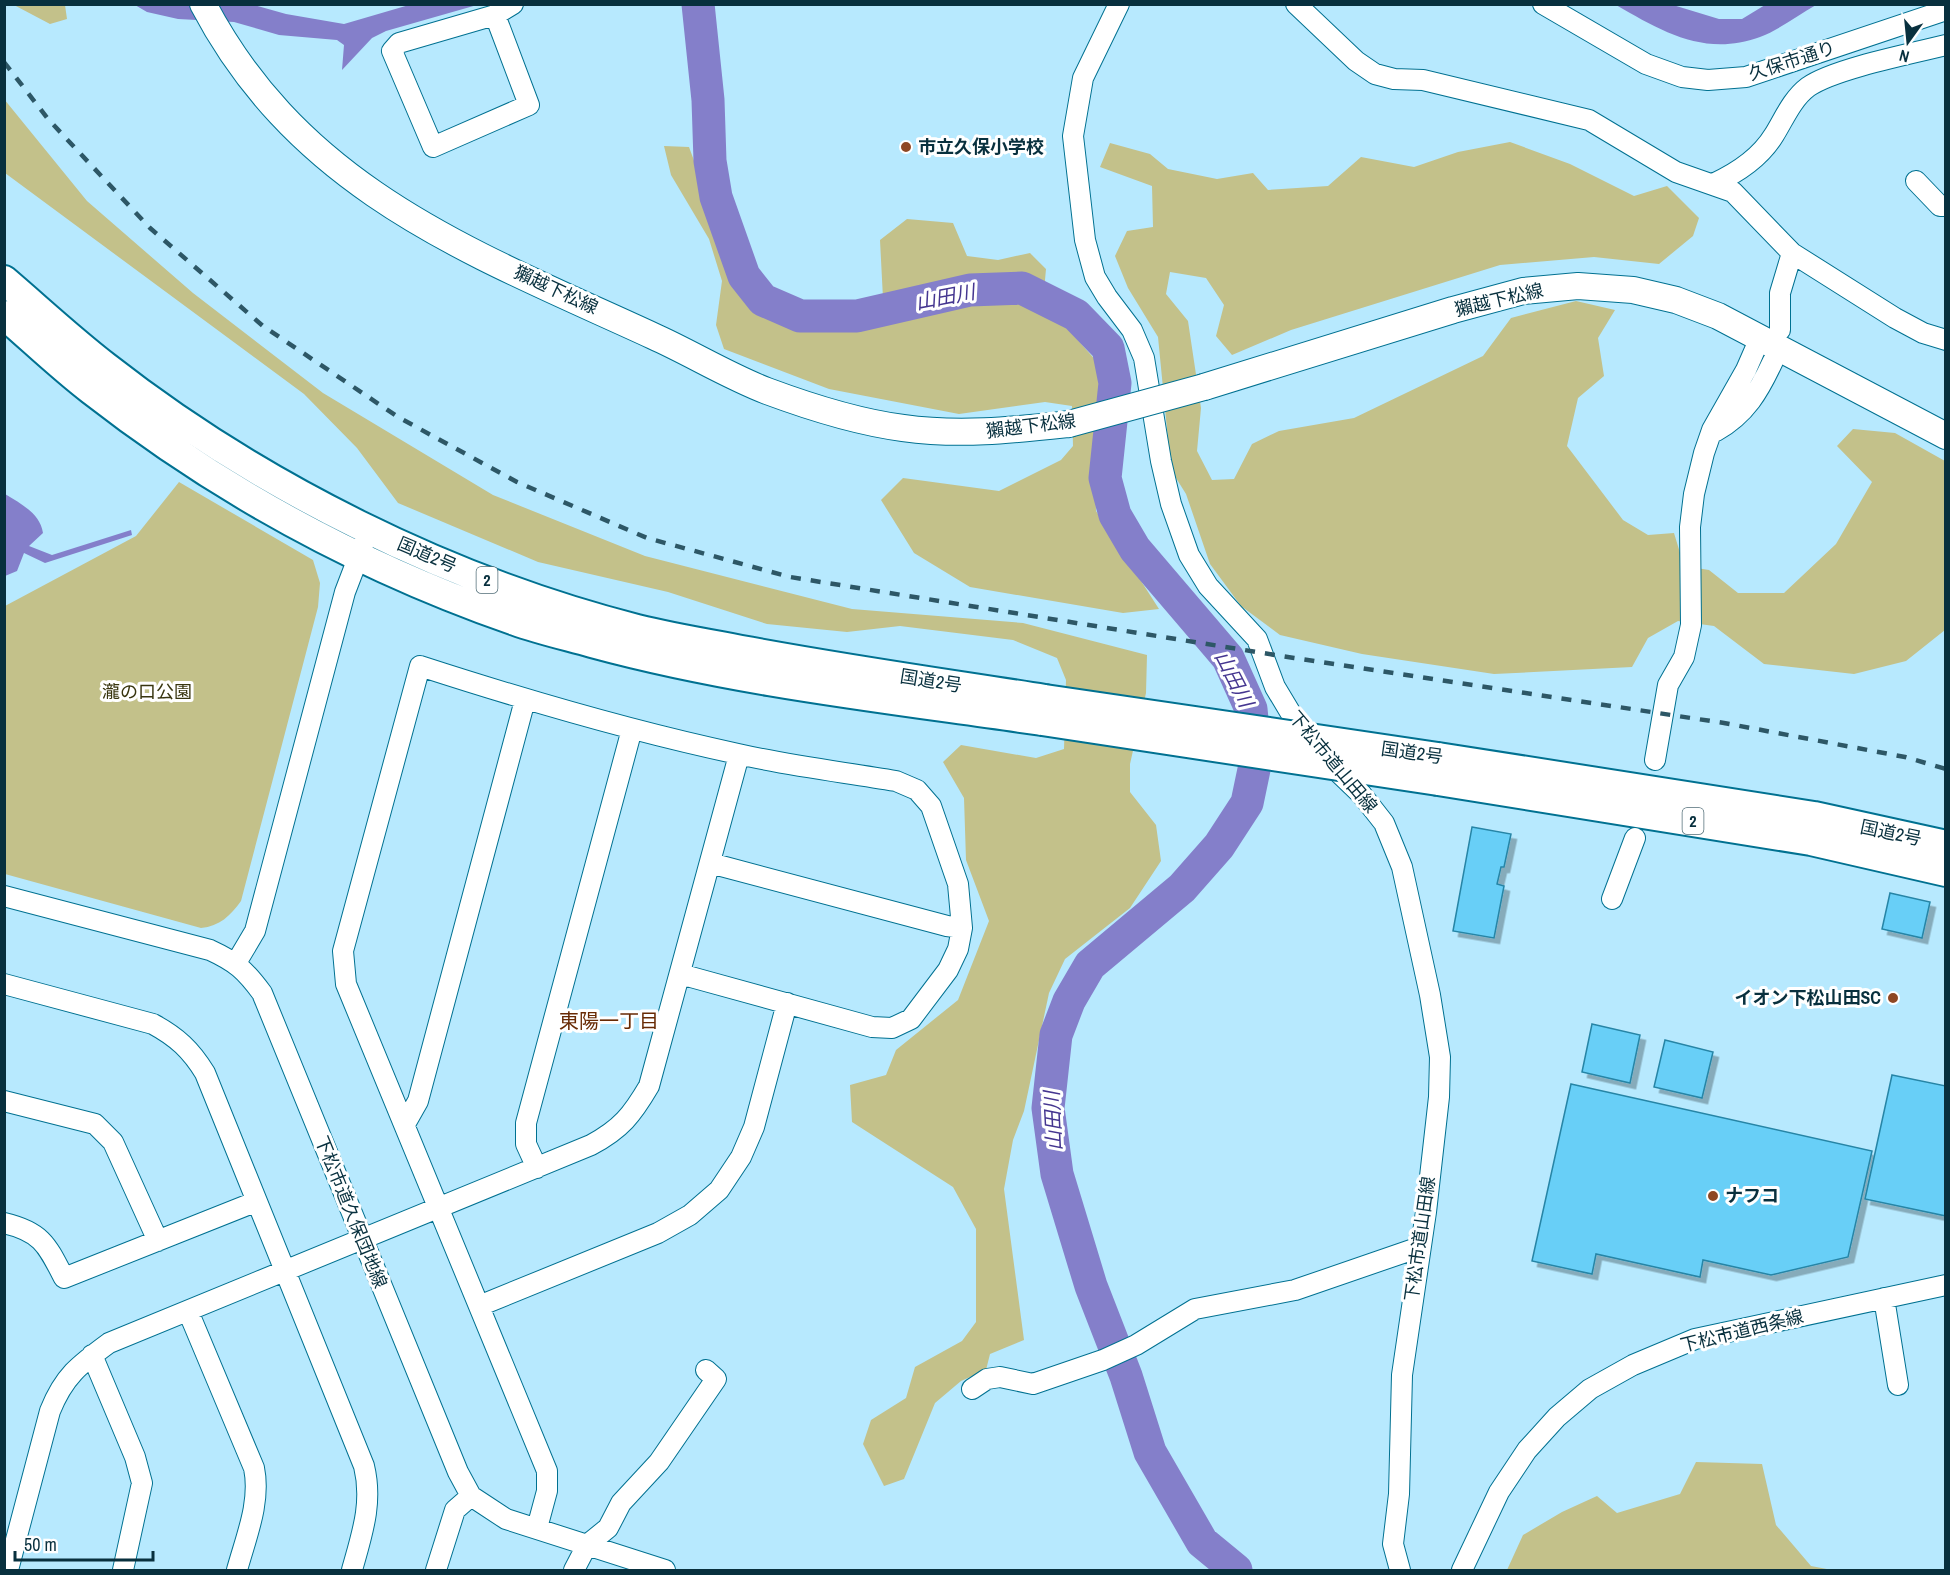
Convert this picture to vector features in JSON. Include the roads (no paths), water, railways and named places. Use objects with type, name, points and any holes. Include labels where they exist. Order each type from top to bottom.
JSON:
[{"type":"highway","name":"国道2号","points":[[4,280],[105,367],[198,431],[309,502],[364,543]]},
{"type":"highway","name":"国道2号","points":[[4,315],[90,390],[182,456],[297,527],[364,543],[638,629],[1043,710],[1438,769],[1802,814],[1946,845]]},
{"type":"highway","name":"国道2号","points":[[1438,769],[1811,841],[1946,872]]},
{"type":"main road","name":"獺越下松線","points":[[203,4],[218,32],[246,73],[283,117],[313,148],[374,196],[426,228],[765,390],[838,414],[901,428],[956,433],[1006,431],[1069,424],[1204,387],[1453,310],[1524,291],[1578,286],[1634,290],[1676,300],[1770,334],[1946,436]]},
{"type":"street","points":[[495,15],[529,105],[433,147],[392,51],[399,43],[495,15],[513,4]]},
{"type":"street","name":"下松市道山田線","points":[[1119,4],[1094,53],[1077,105],[1073,136],[1085,240],[1095,277],[1132,330],[1144,358],[1161,460],[1171,504],[1189,555],[1214,593],[1257,639],[1275,687],[1293,717],[1384,823],[1402,867],[1426,974],[1440,1057],[1437,1108],[1401,1398],[1401,1452],[1393,1544],[1400,1570]]},
{"type":"street","points":[[1296,4],[1335,42],[1375,74],[1394,80],[1423,80],[1589,120],[1677,172],[1732,192],[1792,253],[1895,318],[1923,333],[1946,340]]},
{"type":"street","name":"久保市通り","points":[[1542,4],[1646,64],[1682,77],[1708,80],[1746,77],[1946,10]]},
{"type":"street","points":[[1713,184],[1734,175],[1761,151],[1794,101],[1809,86],[1833,75],[1946,45]]},
{"type":"street","points":[[1916,181],[1940,206],[1946,206]]},
{"type":"street","points":[[1655,760],[1668,685],[1684,657],[1691,625],[1690,527],[1694,494],[1712,430],[1746,370],[1770,334],[1792,253]]},
{"type":"street","points":[[1712,430],[1716,431],[1727,425],[1747,408],[1760,390],[1773,360]]},
{"type":"street","points":[[236,963],[255,932],[345,592],[364,543]]},
{"type":"street","points":[[537,1528],[547,1491],[547,1472],[346,984],[343,951],[420,666],[525,700],[739,755],[896,781],[917,790],[931,806],[958,884],[962,928],[958,949],[948,970],[911,1019],[892,1028],[872,1027],[680,974]]},
{"type":"street","points":[[405,1124],[418,1101],[525,700]]},
{"type":"street","points":[[537,1168],[526,1144],[526,1124],[632,729]]},
{"type":"street","points":[[8,1570],[50,1411],[60,1387],[75,1367],[109,1343],[537,1168],[602,1139],[632,1115],[649,1086],[739,755]]},
{"type":"street","points":[[1612,899],[1635,838]]},
{"type":"street","points":[[710,863],[947,927],[962,928]]},
{"type":"street","name":"下松市道久保団地線","points":[[4,896],[210,950],[236,963],[262,993],[458,1472],[471,1496],[506,1519],[665,1570]]},
{"type":"street","points":[[4,984],[153,1024],[174,1035],[192,1052],[205,1073],[255,1202],[286,1271],[364,1466],[369,1487],[369,1505],[352,1570]]},
{"type":"street","points":[[479,1306],[658,1233],[690,1215],[719,1190],[741,1157],[754,1127],[786,1003]]},
{"type":"street","points":[[4,1101],[95,1124],[113,1142],[158,1241]]},
{"type":"street","points":[[4,1223],[34,1233],[45,1242],[64,1278],[255,1202]]},
{"type":"street","points":[[972,1389],[987,1379],[1000,1377],[1033,1383],[1103,1360],[1125,1350],[1195,1309],[1295,1290],[1420,1247]]},
{"type":"street","name":"下松市道西条線","points":[[1462,1570],[1499,1492],[1527,1450],[1557,1417],[1590,1389],[1633,1365],[1695,1339],[1946,1285]]},
{"type":"street","points":[[1884,1298],[1898,1385]]},
{"type":"street","points":[[188,1311],[254,1468],[257,1484],[254,1507],[237,1570]]},
{"type":"street","points":[[92,1355],[135,1457],[142,1483],[123,1570]]},
{"type":"street","points":[[574,1570],[587,1545],[608,1528],[621,1503],[659,1462],[716,1379],[706,1370]]},
{"type":"street","points":[[440,1570],[455,1510],[471,1496]]},
{"type":"waterway","name":"山田川","points":[[698,4],[708,100],[710,161],[716,197],[744,276],[763,300],[800,316],[857,316],[970,290],[1022,288],[1076,315],[1108,348],[1115,383],[1105,478],[1115,515],[1135,549],[1228,658],[1251,709],[1256,760],[1247,803],[1219,846],[1182,888],[1090,965],[1069,1001],[1056,1035],[1048,1108],[1057,1174],[1091,1286],[1126,1376],[1150,1452],[1202,1542],[1236,1570]]},
{"type":"railway","points":[[4,62],[48,119],[150,228],[263,326],[398,417],[517,482],[647,538],[790,577],[1294,658],[1724,723],[1905,757],[1946,769]]},
{"type":"place","name":"市立久保小学校","points":[[906,147]]},
{"type":"place","name":"イオン下松山田SC","points":[[1893,998]]},
{"type":"place","name":"ナフコ","points":[[1713,1196]]},
{"type":"district","name":"東陽一丁目","points":[[609,1021]]},
{"type":"park label","name":"瀧の口公園","points":[[147,692]]}]
